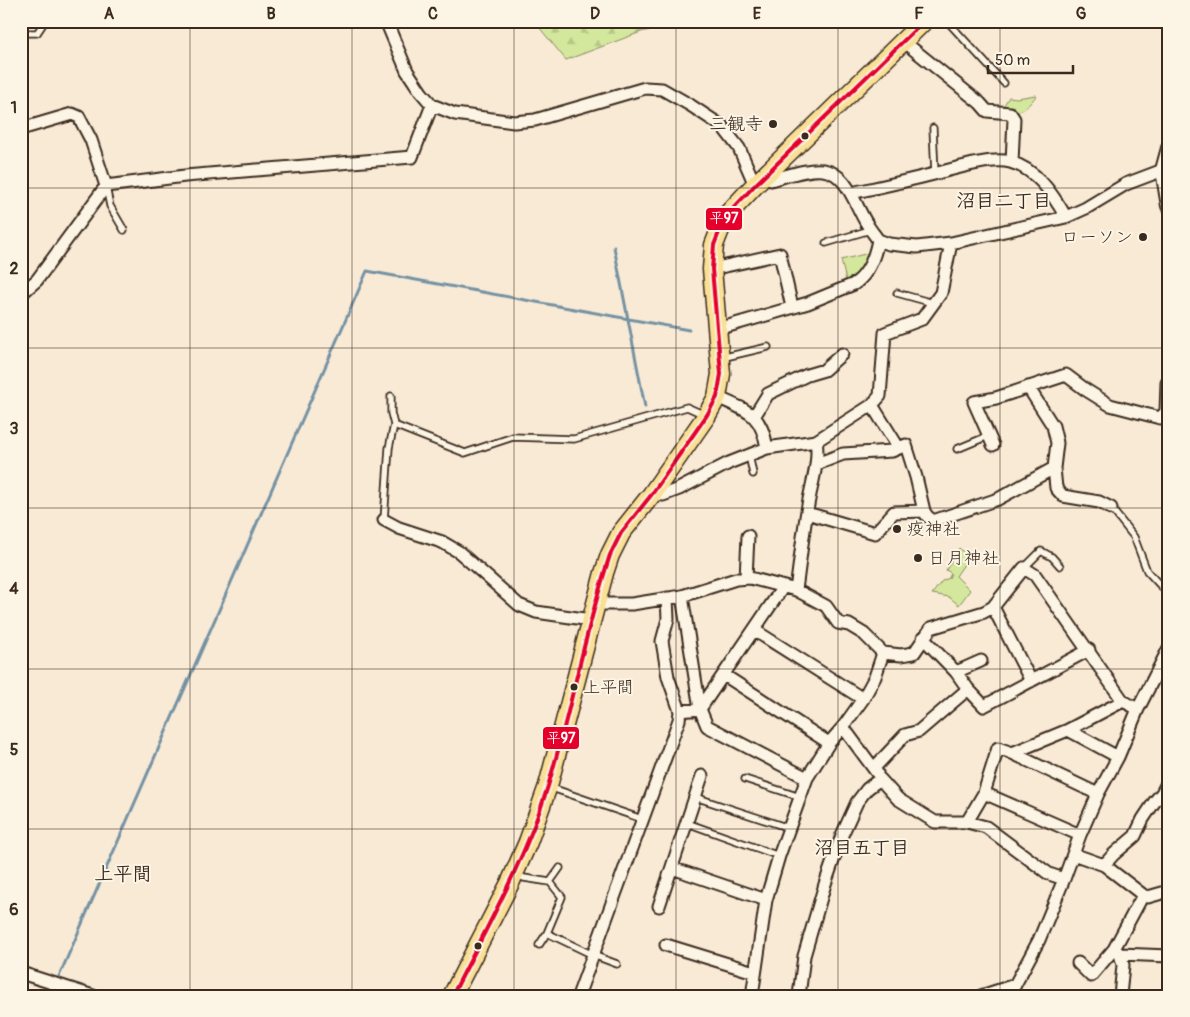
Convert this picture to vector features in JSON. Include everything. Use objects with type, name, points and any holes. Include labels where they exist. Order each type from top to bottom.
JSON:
[{"type":"main road","points":[[452,996],[514,874],[528,842],[548,786],[606,564],[615,543],[707,416],[717,397],[721,374],[712,269],[714,245],[725,217],[924,21]]},
{"type":"street","points":[[387,24],[407,71],[432,105],[455,114],[514,122],[535,120],[645,88],[662,89],[722,126],[760,181],[814,170],[824,170],[837,174],[852,193],[867,225],[878,240],[889,244],[917,247],[951,243],[1066,218],[1126,184],[1163,170]]},
{"type":"street","points":[[903,41],[980,103],[987,111],[1010,113],[1014,119],[1012,162]]},
{"type":"street","points":[[21,294],[37,280],[106,186],[185,176],[412,156],[432,105]]},
{"type":"street","points":[[21,129],[72,114],[79,117],[91,140],[106,186]]},
{"type":"street","points":[[1168,153],[1163,170],[1169,206]]},
{"type":"street","points":[[852,193],[953,169],[1001,161],[1012,162],[1028,170],[1049,189],[1066,218]]},
{"type":"street","points":[[718,329],[808,303],[854,284],[861,280],[875,254],[878,240]]},
{"type":"street","points":[[652,494],[663,495],[679,490],[729,463],[767,448],[816,441],[872,405],[880,396],[884,333],[922,320],[941,293],[951,243]]},
{"type":"street","points":[[712,269],[780,254],[792,307]]},
{"type":"street","points":[[755,416],[768,394],[807,374],[824,370],[836,354]]},
{"type":"street","points":[[990,441],[974,402],[996,398],[1066,375],[1086,390],[1110,404],[1160,418],[1166,412],[1167,382],[1169,382]]},
{"type":"street","points":[[1028,387],[1053,426],[1056,443],[1054,468],[1056,488],[1063,496],[1099,502],[1111,508]]},
{"type":"street","points":[[717,397],[755,416],[765,434],[767,448]]},
{"type":"street","points":[[872,405],[898,448]]},
{"type":"street","points":[[816,441],[817,464]]},
{"type":"street","points":[[796,590],[807,513],[809,475],[817,464],[844,454],[892,451],[906,445],[924,511],[933,521],[998,499],[1054,468]]},
{"type":"street","points":[[807,513],[875,533],[894,512],[924,511]]},
{"type":"street","points":[[384,520],[399,528],[442,542],[459,552],[519,605],[536,612],[591,620]]},
{"type":"street","points":[[746,578],[748,536]]},
{"type":"street","points":[[596,602],[603,604],[632,604],[682,596],[736,579],[746,578],[796,590],[826,606],[838,623],[849,625],[864,634],[883,653],[901,655],[914,653],[931,628],[984,612],[993,607],[1024,568],[1035,575],[1123,701],[1138,709]]},
{"type":"street","points":[[680,711],[700,709],[782,587]]},
{"type":"street","points":[[682,596],[700,709],[707,726],[807,778]]},
{"type":"street","points":[[578,996],[679,720],[680,711],[668,676],[662,641],[668,619],[667,598]]},
{"type":"street","points":[[993,607],[1031,681]]},
{"type":"street","points":[[754,630],[862,699]]},
{"type":"street","points":[[923,638],[956,672],[968,689],[984,706],[1089,650]]},
{"type":"street","points":[[981,996],[1012,991],[1039,940],[1098,794],[1118,757],[1138,709],[1169,648]]},
{"type":"street","points":[[752,996],[766,900],[800,796],[807,778],[829,742],[844,727],[875,677],[883,653]]},
{"type":"street","points":[[956,672],[981,661]]},
{"type":"street","points":[[724,675],[829,742]]},
{"type":"street","points":[[874,768],[905,735],[928,728],[959,701],[968,689]]},
{"type":"street","points":[[1012,753],[1068,730],[1123,701]]},
{"type":"street","points":[[844,727],[880,779],[898,798],[935,822],[968,822],[986,827],[1049,874],[1064,880]]},
{"type":"street","points":[[1068,730],[1118,757]]},
{"type":"street","points":[[968,822],[984,793],[998,748],[1098,794]]},
{"type":"street","points":[[659,906],[702,776]]},
{"type":"street","points":[[799,996],[804,956],[825,884],[842,835],[857,802],[867,789],[880,779]]},
{"type":"street","points":[[1104,865],[1135,836],[1143,819],[1162,794],[1169,779]]},
{"type":"street","points":[[984,793],[1080,835]]},
{"type":"street","points":[[1073,854],[1104,865],[1148,897],[1169,891]]},
{"type":"street","points":[[672,868],[766,900]]},
{"type":"street","points":[[1078,963],[1091,976],[1117,951],[1143,895]]},
{"type":"street","points":[[666,945],[701,951],[754,972]]},
{"type":"street","points":[[1117,951],[1169,956]]},
{"type":"street","points":[[1117,951],[1123,965],[1120,996]]},
{"type":"street","points":[[21,973],[93,996]]},
{"type":"lane","points":[[21,33],[37,32],[43,24],[42,21]]},
{"type":"lane","points":[[387,24],[401,21]]},
{"type":"lane","points":[[947,21],[1004,83]]},
{"type":"lane","points":[[933,128],[935,174]]},
{"type":"lane","points":[[106,186],[110,206],[124,230]]},
{"type":"lane","points":[[826,243],[871,229]]},
{"type":"lane","points":[[897,293],[934,303]]},
{"type":"lane","points":[[720,359],[768,347]]},
{"type":"lane","points":[[384,520],[389,448],[394,425],[391,413],[391,396]]},
{"type":"lane","points":[[394,425],[465,453],[513,437],[574,439],[687,407],[707,416]]},
{"type":"lane","points":[[957,449],[990,441]]},
{"type":"lane","points":[[749,455],[753,474]]},
{"type":"lane","points":[[1111,508],[1134,536],[1147,571],[1169,595]]},
{"type":"lane","points":[[1024,568],[1041,551],[1052,557],[1060,566]]},
{"type":"lane","points":[[745,779],[800,796]]},
{"type":"lane","points":[[548,786],[642,819]]},
{"type":"lane","points":[[695,797],[789,828]]},
{"type":"lane","points":[[687,823],[779,856]]},
{"type":"lane","points":[[550,882],[560,868]]},
{"type":"lane","points":[[514,874],[524,878],[550,882],[562,897],[547,933],[539,946]]},
{"type":"lane","points":[[547,933],[617,964]]},
{"type":"green space","points":[[534,21],[679,21],[669,26],[641,32],[566,60]]},
{"type":"green space","points":[[1036,95],[1022,110],[1014,111],[1002,108],[1009,97],[1017,98]]},
{"type":"green space","points":[[869,253],[859,280],[847,284],[841,260]]},
{"type":"green space","points":[[959,548],[969,557],[956,576],[970,590],[959,605],[949,597],[932,594],[942,581],[949,578],[951,573],[946,570]]},
{"type":"waterway","points":[[614,247],[645,407]]},
{"type":"waterway","points":[[57,981],[367,271],[689,330]]},
{"type":"waterway","points":[[52,996],[54,987]]},
{"type":"transit line","name":"平97","points":[[452,996],[517,867],[539,813],[556,757],[593,612],[610,555],[621,533],[652,494],[707,415],[717,397],[721,374],[712,269],[714,245],[725,217],[755,185],[924,21]]},
{"type":"place","name":"三観寺","points":[[773,124]]},
{"type":"place","name":"ローソン","points":[[1143,237]]},
{"type":"place","name":"疫神社","points":[[897,529]]},
{"type":"place","name":"日月神社","points":[[918,558]]},
{"type":"place","name":"上平間","points":[[574,687]]},
{"type":"district","name":"沼目二丁目","points":[[1004,201]]},
{"type":"district","name":"沼目五丁目","points":[[862,848]]},
{"type":"district","name":"上平間","points":[[123,874]]}]
